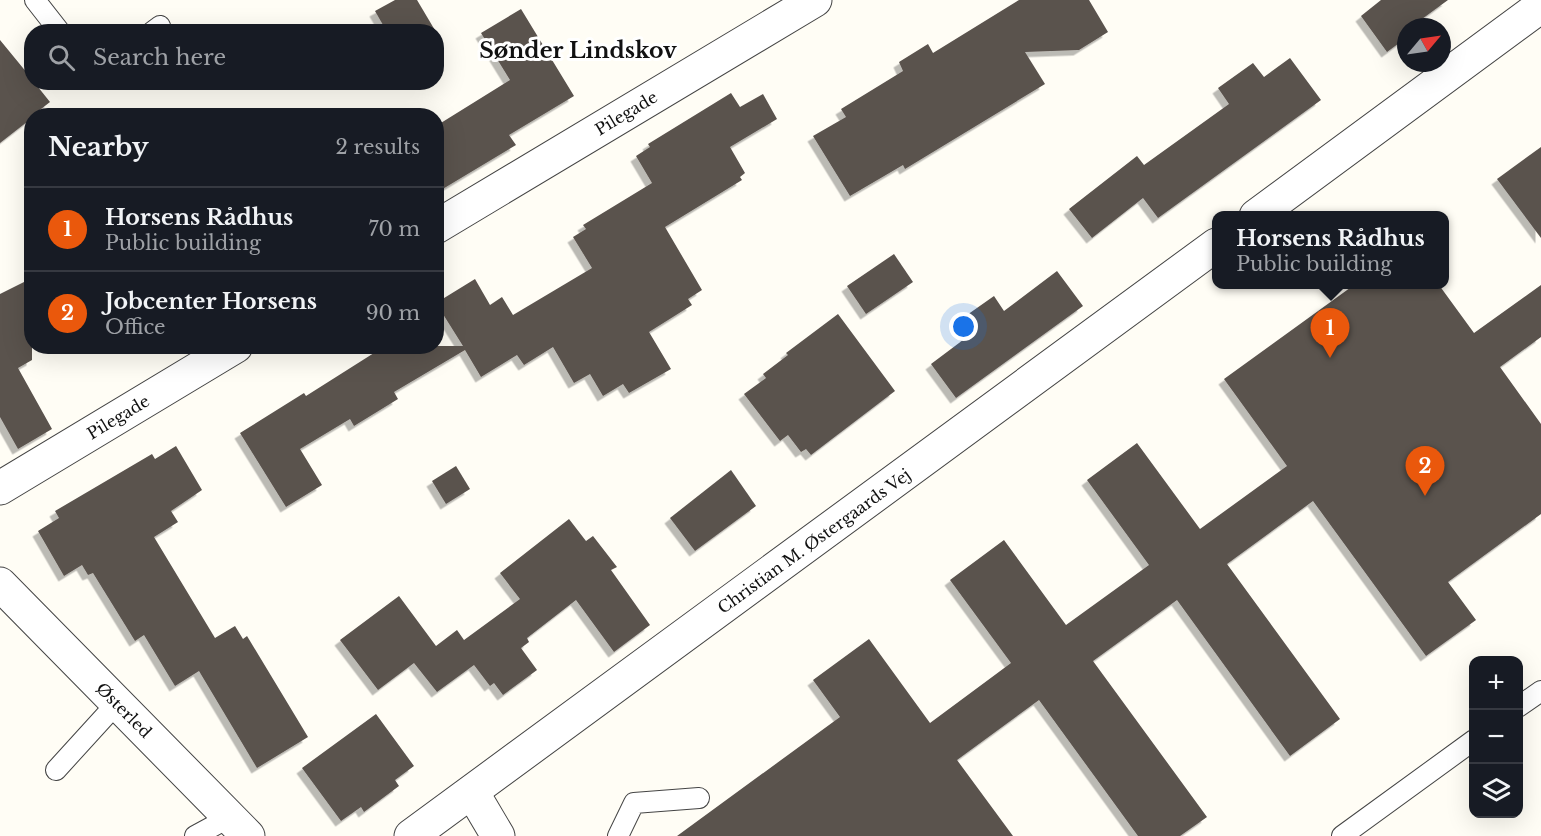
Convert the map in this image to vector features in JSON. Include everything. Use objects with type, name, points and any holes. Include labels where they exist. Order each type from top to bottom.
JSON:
[{"type":"street","name":"Pilegade","points":[[444,222],[815,0]]},
{"type":"street","points":[[1263,211],[1541,6]]},
{"type":"street","name":"Christian M. Østergaards Vej","points":[[411,836],[1212,248]]},
{"type":"street","name":"Pilegade","points":[[0,488],[223,354]]},
{"type":"street","name":"Østerled","points":[[0,584],[239,826]]},
{"type":"street","points":[[472,792],[498,836]]},
{"type":"lane","points":[[35,0],[54,24]]},
{"type":"lane","points":[[1523,704],[1541,691]]},
{"type":"lane","points":[[56,770],[117,703]]},
{"type":"lane","points":[[1342,836],[1469,743]]},
{"type":"lane","points":[[618,836],[634,803],[699,798]]},
{"type":"lane","points":[[195,836],[239,826]]},
{"type":"building","points":[[395,0],[417,0],[431,24],[382,24],[375,11]]},
{"type":"building","points":[[1019,0],[1089,0],[1108,32],[1079,50],[1025,52],[1045,84],[905,169],[903,165],[850,196],[813,136],[846,117],[841,109],[903,71],[899,62],[928,44],[933,53]]},
{"type":"building","points":[[1381,0],[1448,0],[1423,18],[1397,18],[1397,45],[1387,52],[1361,16]]},
{"type":"building","points":[[521,9],[574,96],[509,135],[516,145],[444,188],[444,121],[510,80],[481,33]]},
{"type":"building","points":[[0,40],[24,69],[24,90],[40,90],[50,102],[42,108],[24,108],[24,124],[0,143]]},
{"type":"building","points":[[1290,58],[1321,100],[1158,218],[1143,198],[1092,238],[1069,209],[1137,156],[1144,165],[1229,104],[1218,88],[1253,63],[1264,77]]},
{"type":"building","points":[[731,93],[740,107],[763,94],[777,119],[730,147],[745,173],[740,177],[742,180],[665,227],[702,290],[688,299],[692,305],[649,332],[671,369],[629,393],[623,384],[603,396],[590,374],[574,383],[553,347],[524,365],[517,355],[481,377],[465,350],[394,392],[398,399],[354,426],[350,419],[300,449],[322,485],[286,507],[240,433],[304,393],[306,396],[372,354],[444,354],[444,346],[463,346],[444,316],[444,298],[475,279],[490,305],[502,297],[513,315],[592,268],[573,237],[586,229],[583,225],[652,183],[636,156],[650,147],[648,144]]},
{"type":"building","points":[[1541,147],[1541,238],[1497,179]]},
{"type":"building","points":[[894,254],[913,282],[866,314],[847,286]]},
{"type":"building","points":[[1057,271],[1083,306],[956,398],[931,364],[967,337],[957,322],[994,296],[1004,311]]},
{"type":"building","points":[[24,282],[24,354],[32,354],[32,360],[18,368],[52,429],[18,449],[0,417],[0,294]]},
{"type":"building","points":[[1541,285],[1541,337],[1500,367],[1541,424],[1541,514],[1448,582],[1476,620],[1426,656],[1313,501],[1227,564],[1340,719],[1290,756],[1177,600],[1093,661],[1207,817],[1180,836],[1138,836],[1039,700],[957,760],[1013,836],[677,836],[840,717],[813,680],[869,639],[930,723],[1011,663],[950,580],[1004,540],[1066,625],[1149,565],[1087,480],[1137,443],[1200,529],[1287,466],[1224,379],[1348,289],[1442,289],[1474,333]]},
{"type":"building","points":[[838,314],[895,391],[811,455],[806,449],[801,452],[788,435],[780,441],[744,394],[766,378],[763,374],[788,355],[786,353]]},
{"type":"building","points":[[176,446],[202,490],[171,511],[178,522],[154,537],[215,638],[235,626],[243,639],[247,636],[308,737],[257,768],[199,671],[175,686],[144,635],[135,641],[93,573],[88,575],[82,565],[64,576],[38,531],[59,518],[55,511],[152,454],[155,459]]},
{"type":"building","points":[[456,466],[470,489],[446,504],[432,481]]},
{"type":"building","points":[[731,470],[756,506],[695,551],[670,518]]},
{"type":"building","points":[[569,519],[586,541],[593,536],[617,567],[611,570],[650,625],[614,652],[576,600],[527,638],[529,642],[521,648],[537,670],[503,695],[494,683],[490,686],[474,665],[437,692],[414,663],[378,690],[340,640],[399,596],[436,646],[457,630],[464,640],[520,599],[500,573]]},
{"type":"building","points":[[376,714],[414,766],[395,780],[399,786],[364,812],[361,807],[341,821],[302,768]]},
{"type":"place","name":"Horsens Rådhus","points":[[1330,358]]},
{"type":"place","name":"Jobcenter Horsens","points":[[1425,496]]},
{"type":"district","name":"Sønder Lindskov","points":[[578,50]]}]
